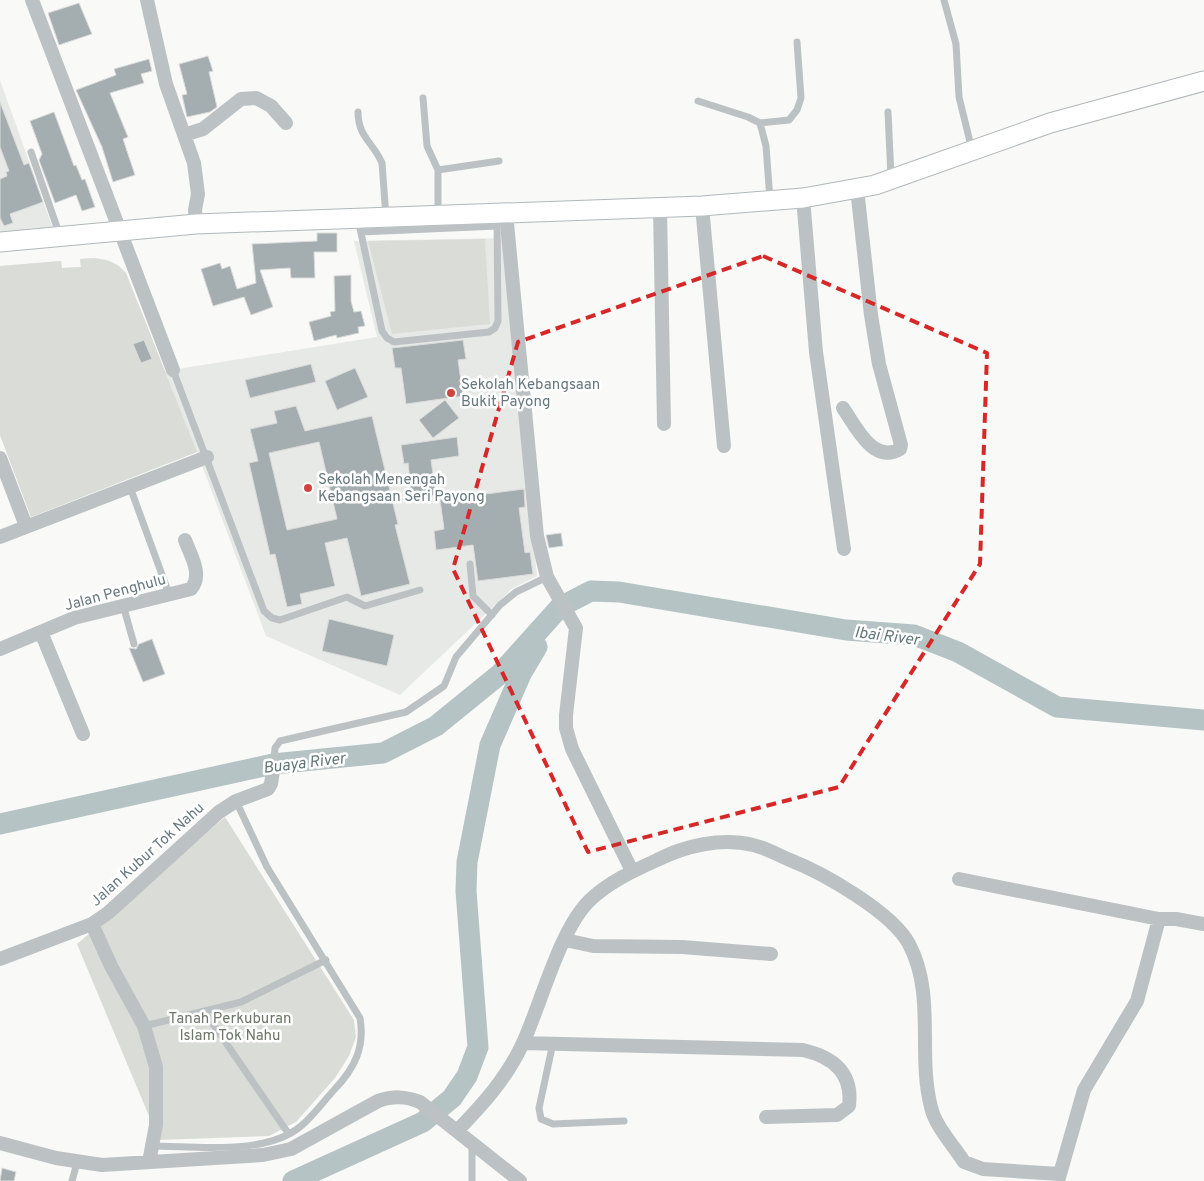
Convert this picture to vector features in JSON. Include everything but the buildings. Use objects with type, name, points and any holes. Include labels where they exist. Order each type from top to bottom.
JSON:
[{"type":"main road","points":[[0,242],[196,224],[359,225],[386,218],[438,216],[500,218],[803,198],[857,190],[891,180],[1050,123],[1204,81]]},
{"type":"street","points":[[32,0],[172,370]]},
{"type":"street","points":[[147,0],[166,84],[194,163],[198,194],[195,210],[196,224]]},
{"type":"street","points":[[184,135],[203,129],[228,107],[241,99],[256,98],[271,106],[286,123]]},
{"type":"street","points":[[843,408],[870,446],[884,452],[900,449],[901,445],[879,364],[870,315],[857,190]]},
{"type":"street","points":[[803,198],[816,352],[844,549]]},
{"type":"street","points":[[702,206],[724,446]]},
{"type":"street","points":[[660,208],[664,424]]},
{"type":"street","points":[[500,218],[537,536],[550,582],[574,622],[576,635],[566,728],[572,749],[632,871]]},
{"type":"street","points":[[0,537],[207,457]]},
{"type":"street","points":[[0,458],[26,526]]},
{"type":"street","name":"Jalan Penghulu","points":[[0,649],[74,618],[191,589],[196,583],[198,576],[185,540]]},
{"type":"street","points":[[41,632],[83,734]]},
{"type":"street","name":"Jalan Kubur Tok Nahu","points":[[0,959],[92,924],[108,913],[207,822],[236,801],[268,789],[272,784],[273,771]]},
{"type":"street","points":[[453,1128],[487,1100],[511,1068],[565,940],[588,901],[632,871],[680,849],[719,842],[753,845],[802,865],[854,894],[894,926],[908,942],[916,960],[926,1014],[927,1086],[931,1108],[964,1162],[983,1169],[1059,1178],[1084,1090],[1137,1001],[1158,919]]},
{"type":"street","points":[[958,879],[1158,919],[1176,919],[1204,924]]},
{"type":"street","points":[[92,924],[111,966],[144,1026],[156,1067],[156,1125],[149,1162]]},
{"type":"street","points":[[565,940],[593,946],[682,947],[771,954]]},
{"type":"street","points":[[523,1043],[803,1050],[819,1054],[832,1062],[848,1082],[849,1106],[837,1115],[766,1117]]},
{"type":"street","points":[[0,1143],[77,1163],[121,1165],[263,1155],[291,1149],[378,1101],[392,1097],[409,1098],[420,1102],[520,1181]]},
{"type":"lane","points":[[944,0],[956,44],[959,97],[972,150]]},
{"type":"lane","points":[[698,101],[748,117],[760,124],[789,120],[800,104],[797,42]]},
{"type":"lane","points":[[423,98],[427,146],[438,170],[438,216]]},
{"type":"lane","points":[[358,112],[361,131],[382,164],[386,218]]},
{"type":"lane","points":[[888,112],[891,180]]},
{"type":"lane","points":[[760,124],[766,146],[770,200]]},
{"type":"lane","points":[[31,152],[60,236]]},
{"type":"lane","points":[[438,170],[499,161]]},
{"type":"lane","points":[[500,218],[498,321],[495,328],[489,332],[394,342],[387,338],[382,331],[359,225],[500,218]]},
{"type":"lane","points":[[172,370],[207,457],[264,611],[272,618],[280,620],[347,597],[364,606],[420,590]]},
{"type":"lane","points":[[130,487],[168,594]]},
{"type":"lane","points":[[470,564],[473,596],[492,614]]},
{"type":"lane","points":[[273,771],[275,748],[284,739],[406,712],[444,686],[456,657],[492,614],[516,592],[550,582]]},
{"type":"lane","points":[[122,605],[134,644]]},
{"type":"lane","points":[[152,1146],[243,1146],[273,1141],[300,1127],[340,1084],[356,1061],[363,1036],[360,1018],[267,867],[236,801]]},
{"type":"lane","points":[[144,1026],[256,996],[326,960]]},
{"type":"lane","points":[[204,1011],[288,1133]]},
{"type":"lane","points":[[553,1043],[539,1108],[542,1119],[553,1124],[624,1121]]},
{"type":"lane","points":[[472,1142],[472,1181]]},
{"type":"lane","points":[[72,1181],[77,1163]]},
{"type":"highlighted area","points":[[763,256],[987,353],[980,564],[839,787],[588,852],[453,569],[518,342]]},
{"type":"shaded area","points":[[0,80],[53,229],[0,234]]},
{"type":"shaded area","name":"Sekolah Menengah Kebangsaan Seri Payong","points":[[505,238],[537,576],[513,588],[400,695],[266,636],[197,452],[31,517],[0,435],[0,266],[61,261],[62,268],[81,267],[80,259],[94,258],[108,260],[118,265],[126,273],[165,371],[377,337],[354,241]]},
{"type":"green space","points":[[485,239],[490,324],[392,334],[368,241]]},
{"type":"green space","points":[[94,258],[111,262],[119,266],[126,273],[197,452],[31,517],[0,435],[0,266],[61,261],[62,268],[81,267],[80,259]]},
{"type":"green space","name":"Tanah Perkuburan Islam Tok Nahu","points":[[225,817],[354,1020],[356,1037],[349,1056],[335,1078],[296,1122],[269,1136],[159,1140],[77,944]]},
{"type":"waterway","name":"Ibai River","points":[[0,824],[273,764],[383,753],[436,726],[500,674],[560,607],[591,591],[619,592],[846,630],[914,635],[958,652],[1057,707],[1204,720]]},
{"type":"waterway","points":[[293,1181],[423,1122],[452,1098],[467,1076],[478,1047],[466,891],[467,862],[490,745],[521,674],[537,647]]},
{"type":"place","name":"Sekolah Kebangsaan Bukit Payong","points":[[451,393]]},
{"type":"place","name":"Sekolah Menengah Kebangsaan Seri Payong","points":[[308,488]]},
{"type":"water label","name":"Buaya River","points":[[304,762]]}]
